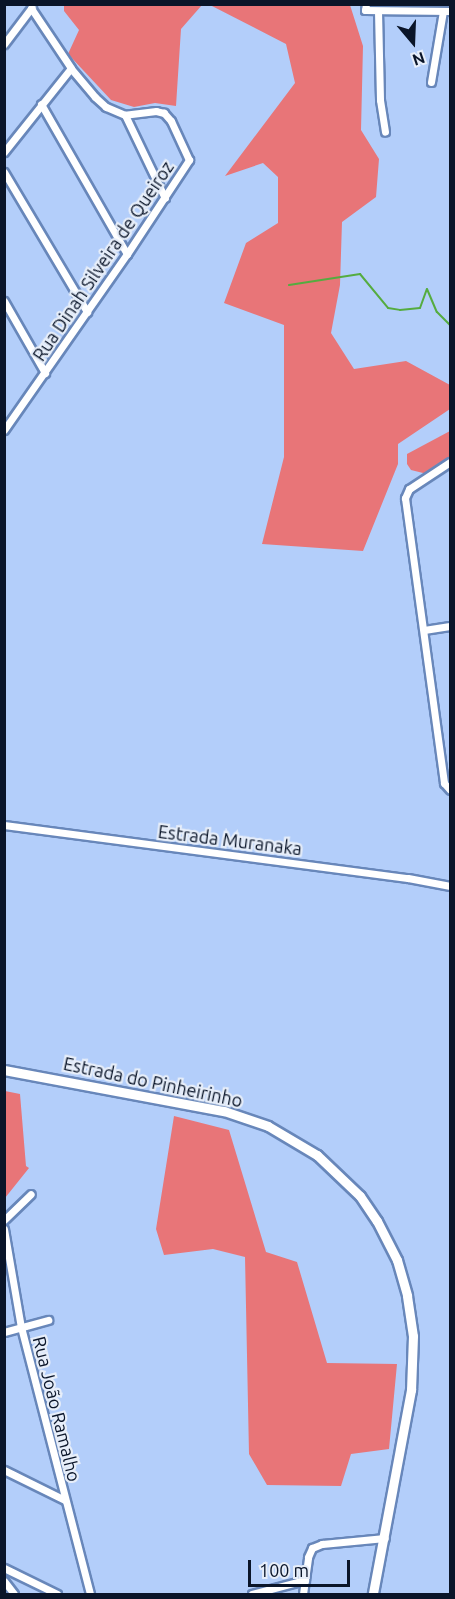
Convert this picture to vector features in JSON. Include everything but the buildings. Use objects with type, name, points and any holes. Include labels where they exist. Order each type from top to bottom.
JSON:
[{"type":"main road","name":"Estrada do Pinheirinho","points":[[4,1070],[224,1111],[268,1126],[317,1155],[360,1196],[377,1221],[397,1260],[407,1296],[413,1336],[411,1390],[374,1594]]},
{"type":"street","points":[[366,4],[365,10],[422,7],[447,11],[431,82]]},
{"type":"street","points":[[4,44],[32,6],[71,68],[106,107],[125,115],[165,198]]},
{"type":"street","points":[[378,11],[380,100],[385,132]]},
{"type":"street","points":[[4,152],[71,68]]},
{"type":"street","points":[[41,104],[127,254]]},
{"type":"street","name":"Rua Dinah Silveira de Queiroz","points":[[4,430],[187,165],[187,150],[164,113],[156,111],[125,115]]},
{"type":"street","points":[[4,172],[87,312]]},
{"type":"street","points":[[4,301],[45,373]]},
{"type":"street","points":[[450,462],[409,489],[405,498],[444,783],[450,790]]},
{"type":"street","points":[[424,630],[450,626]]},
{"type":"street","name":"Estrada Muranaka","points":[[4,825],[408,878],[450,886]]},
{"type":"street","points":[[4,1220],[31,1194]]},
{"type":"street","name":"Rua João Ramalho","points":[[4,1229],[21,1328],[90,1594]]},
{"type":"street","points":[[4,1332],[48,1320]]},
{"type":"street","points":[[4,1470],[65,1500]]},
{"type":"street","points":[[303,1594],[309,1551],[315,1545],[385,1538]]},
{"type":"street","points":[[4,1568],[57,1594]]},
{"type":"street","points":[[252,1594],[305,1580]]},
{"type":"street","points":[[4,1581],[14,1594]]},
{"type":"shaded area","points":[[64,5],[202,5],[181,29],[176,106],[155,103],[134,107],[111,100],[68,54],[79,30],[64,11]]},
{"type":"shaded area","points":[[210,5],[350,5],[363,46],[361,130],[379,159],[376,197],[342,222],[340,285],[331,333],[354,369],[406,361],[450,385],[450,409],[398,444],[398,464],[363,551],[262,544],[284,457],[284,325],[224,303],[246,243],[278,223],[278,177],[263,163],[225,176],[295,83],[286,44]]},
{"type":"shaded area","points":[[450,431],[450,459],[427,474],[411,470],[407,464],[407,454]]},
{"type":"shaded area","points":[[5,1091],[20,1094],[26,1166],[29,1168],[5,1198]]},
{"type":"shaded area","points":[[174,1116],[229,1130],[266,1252],[297,1262],[327,1363],[397,1364],[389,1449],[351,1454],[341,1486],[267,1485],[249,1454],[245,1257],[213,1249],[164,1255],[156,1229]]},
{"type":"waterway","points":[[289,285],[360,274],[388,308],[400,310],[420,308],[427,289],[437,312],[450,325]]}]
